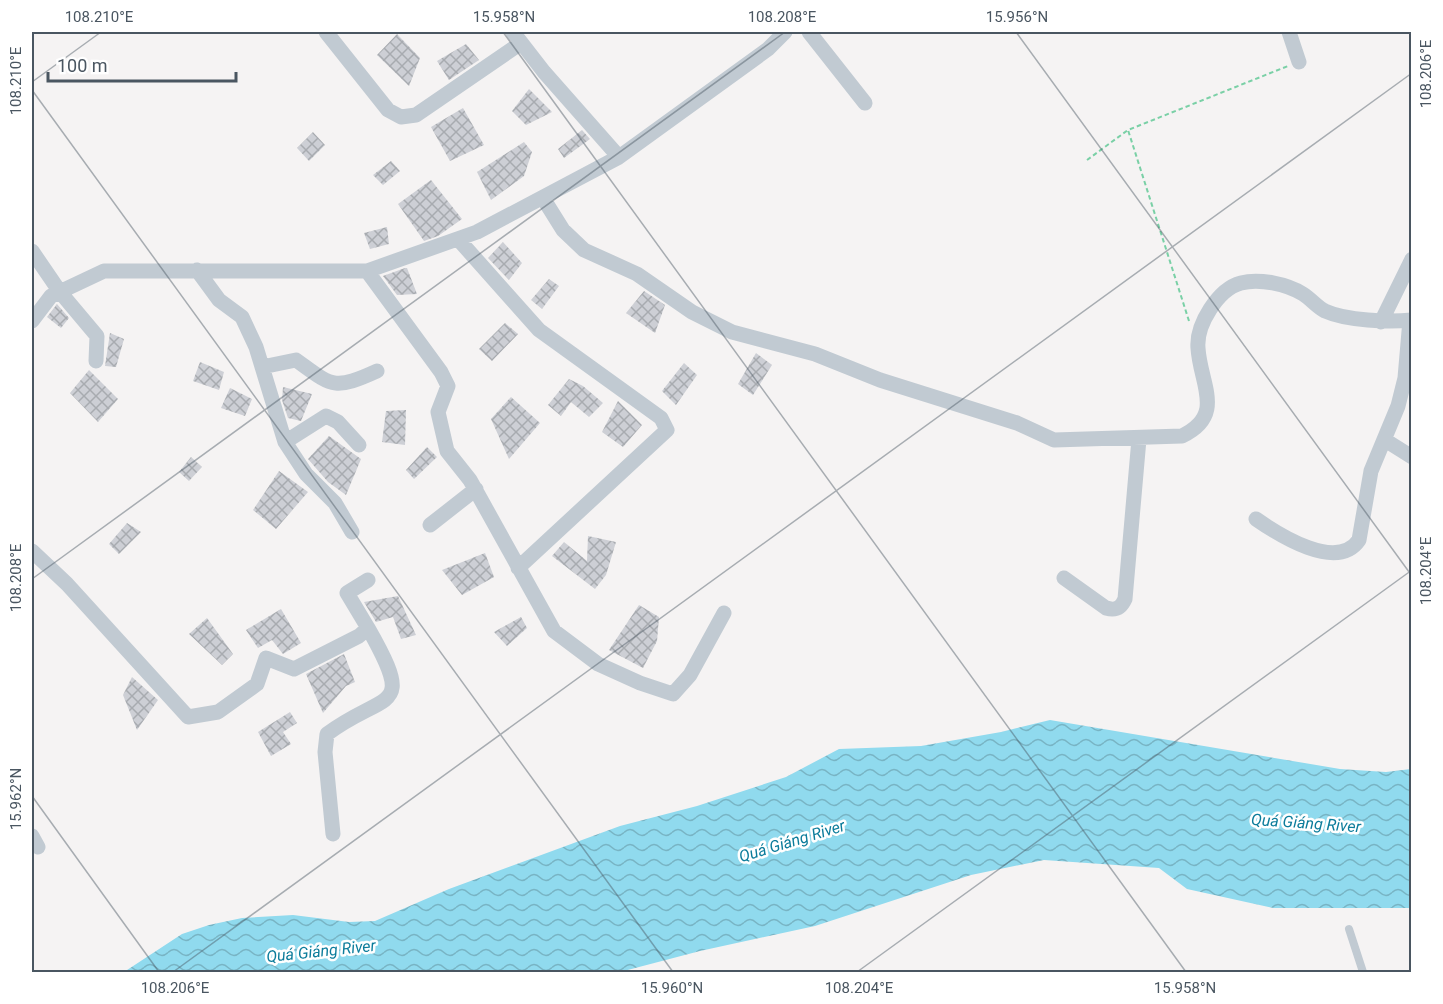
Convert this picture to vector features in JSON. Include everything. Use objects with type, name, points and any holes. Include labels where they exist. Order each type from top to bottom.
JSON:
[{"type":"street","points":[[326,32],[388,110],[401,117],[416,115],[517,37],[619,157]]},
{"type":"street","points":[[32,321],[51,296],[104,271],[367,271],[459,239],[477,232],[619,157],[768,49],[785,32]]},
{"type":"street","points":[[808,32],[865,103]]},
{"type":"street","points":[[1289,32],[1299,62]]},
{"type":"street","points":[[543,198],[563,230],[584,250],[637,274],[692,312],[732,332],[815,354],[880,380],[1017,423],[1054,440],[1182,436],[1203,422],[1208,404],[1197,346],[1210,311],[1226,289],[1243,282],[1277,285],[1301,293],[1326,311],[1381,322],[1411,320],[1410,354],[1398,406],[1371,471],[1359,540],[1354,547],[1336,552],[1317,550],[1294,543],[1256,519]]},
{"type":"street","points":[[459,239],[539,330],[662,418],[667,430],[518,568]]},
{"type":"street","points":[[32,251],[60,292],[97,336],[96,361]]},
{"type":"street","points":[[1381,322],[1412,259]]},
{"type":"street","points":[[197,270],[219,300],[242,317],[262,367],[285,442],[306,474],[335,503],[352,532]]},
{"type":"street","points":[[367,271],[448,386],[438,412],[447,451],[476,489],[554,631],[598,663],[640,683],[673,694],[690,675],[724,613]]},
{"type":"street","points":[[262,367],[296,360],[310,372],[331,383],[342,383],[378,371]]},
{"type":"street","points":[[285,442],[326,416],[338,422],[359,445]]},
{"type":"street","points":[[1064,578],[1106,608],[1113,610],[1122,605],[1125,599],[1139,439]]},
{"type":"street","points":[[1385,440],[1412,457]]},
{"type":"street","points":[[430,525],[476,489]]},
{"type":"street","points":[[32,551],[67,584],[188,717],[218,712],[257,684],[266,658],[294,669],[359,636],[368,628]]},
{"type":"street","points":[[333,834],[325,752],[327,734],[373,709],[391,694],[393,686],[390,667],[347,593],[368,580]]},
{"type":"lane","points":[[1348,928],[1363,972]]},
{"type":"path","points":[[1088,160],[1128,130],[1299,62]]},
{"type":"path","points":[[1128,130],[1190,324]]},
{"type":"water","name":"Quá Giáng River","points":[[1050,720],[1340,769],[1386,772],[1411,769],[1411,908],[1273,908],[1187,889],[1159,868],[1044,860],[971,875],[815,926],[700,951],[620,972],[124,972],[182,934],[242,918],[293,915],[349,922],[375,921],[449,889],[620,826],[697,806],[786,777],[839,749],[921,746],[1001,732]]},
{"type":"building","points":[[397,34],[420,58],[409,86],[377,55]]},
{"type":"building","points":[[466,44],[479,60],[449,80],[437,61]]},
{"type":"building","points":[[529,89],[552,112],[526,125],[512,111]]},
{"type":"building","points":[[463,108],[484,145],[450,161],[431,127]]},
{"type":"building","points":[[582,130],[590,139],[564,158],[558,149]]},
{"type":"building","points":[[313,132],[325,145],[309,161],[297,148]]},
{"type":"building","points":[[524,142],[532,152],[524,176],[491,200],[477,172]]},
{"type":"building","points":[[391,161],[400,171],[383,185],[373,175]]},
{"type":"building","points":[[431,180],[462,219],[438,236],[424,241],[398,204]]},
{"type":"building","points":[[387,227],[389,244],[370,249],[364,233]]},
{"type":"building","points":[[503,242],[522,263],[509,280],[488,258]]},
{"type":"building","points":[[407,268],[417,294],[397,295],[383,276]]},
{"type":"building","points":[[549,279],[559,286],[542,309],[531,300]]},
{"type":"building","points":[[644,291],[665,305],[655,333],[626,313]]},
{"type":"building","points":[[57,304],[69,318],[61,328],[47,317]]},
{"type":"building","points":[[505,323],[518,334],[492,361],[479,349]]},
{"type":"building","points":[[110,333],[124,339],[116,367],[105,366]]},
{"type":"building","points":[[756,353],[772,365],[753,395],[738,384]]},
{"type":"building","points":[[200,362],[224,372],[219,390],[193,381]]},
{"type":"building","points":[[684,363],[697,375],[676,405],[662,391]]},
{"type":"building","points":[[89,370],[118,399],[98,422],[70,393]]},
{"type":"building","points":[[569,379],[583,386],[603,403],[589,417],[571,402],[561,416],[548,405]]},
{"type":"building","points":[[283,387],[312,394],[301,421],[288,418],[282,400]]},
{"type":"building","points":[[230,388],[252,399],[245,416],[221,408]]},
{"type":"building","points":[[511,397],[540,423],[509,459],[491,419]]},
{"type":"building","points":[[618,401],[642,425],[623,447],[602,432]]},
{"type":"building","points":[[406,410],[405,445],[382,442],[386,411]]},
{"type":"building","points":[[329,436],[361,459],[346,495],[328,482],[308,459]]},
{"type":"building","points":[[427,447],[437,457],[414,479],[406,470]]},
{"type":"building","points":[[191,457],[202,467],[189,481],[179,472]]},
{"type":"building","points":[[279,471],[308,492],[276,529],[253,510]]},
{"type":"building","points":[[127,523],[141,532],[119,554],[109,544]]},
{"type":"building","points":[[588,536],[616,542],[606,575],[595,589],[552,556],[564,542],[587,561]]},
{"type":"building","points":[[485,553],[494,577],[462,595],[442,570]]},
{"type":"building","points":[[398,596],[416,635],[401,639],[393,617],[376,622],[364,602]]},
{"type":"building","points":[[639,605],[659,617],[657,641],[643,668],[609,650]]},
{"type":"building","points":[[281,609],[301,643],[283,654],[272,640],[258,648],[246,630]]},
{"type":"building","points":[[521,617],[527,628],[507,646],[494,632]]},
{"type":"building","points":[[207,618],[233,654],[222,665],[189,634]]},
{"type":"building","points":[[344,654],[355,682],[346,686],[323,713],[306,674]]},
{"type":"building","points":[[132,677],[158,700],[137,730],[123,695]]},
{"type":"building","points":[[290,712],[297,723],[283,732],[291,744],[271,756],[258,732]]}]
